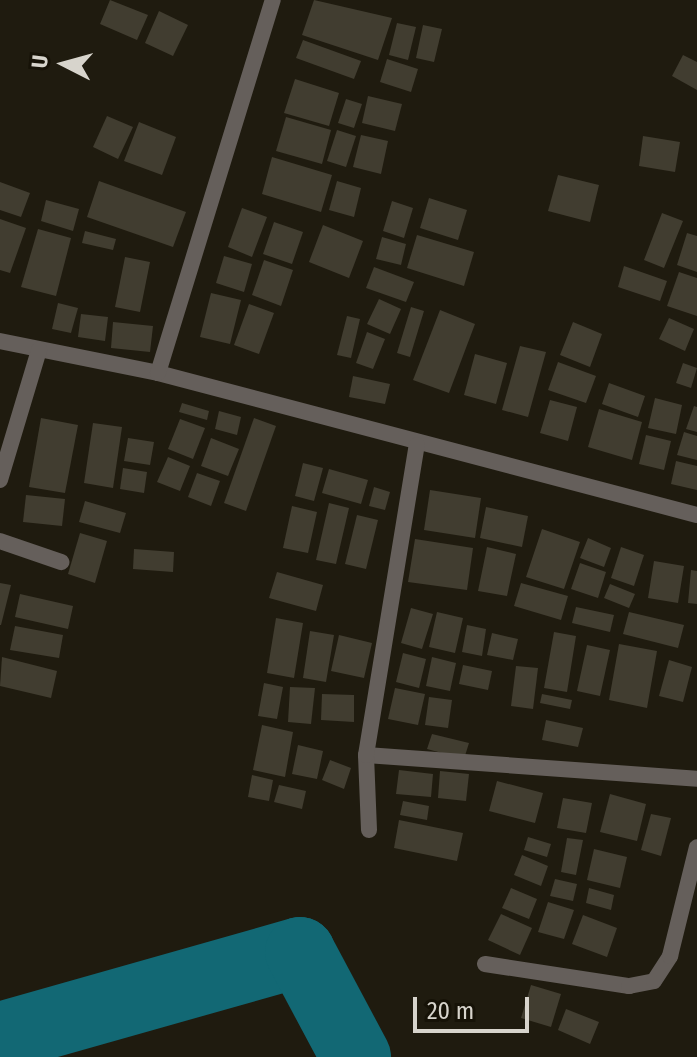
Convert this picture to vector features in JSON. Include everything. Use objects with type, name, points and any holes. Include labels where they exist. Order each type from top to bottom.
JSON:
[{"type":"street","points":[[158,373],[273,0]]},
{"type":"street","points":[[0,341],[158,373],[417,445],[697,515]]},
{"type":"street","points":[[0,480],[39,350]]},
{"type":"street","points":[[369,830],[366,755],[417,445]]},
{"type":"street","points":[[0,541],[61,562]]},
{"type":"street","points":[[366,755],[697,779]]},
{"type":"street","points":[[485,964],[629,986],[654,981],[670,956],[697,847]]},
{"type":"building","points":[[110,0],[148,15],[137,40],[100,24]]},
{"type":"building","points":[[314,0],[392,18],[378,60],[302,35]]},
{"type":"building","points":[[159,11],[188,25],[173,56],[145,43]]},
{"type":"building","points":[[397,23],[416,27],[408,60],[389,55]]},
{"type":"building","points":[[423,25],[442,29],[434,62],[416,58]]},
{"type":"building","points":[[303,40],[361,61],[354,79],[296,58]]},
{"type":"building","points":[[683,55],[697,62],[697,90],[672,76]]},
{"type":"building","points":[[387,59],[418,69],[411,92],[380,82]]},
{"type":"building","points":[[295,79],[339,93],[329,126],[284,113]]},
{"type":"building","points":[[368,96],[402,104],[395,131],[362,123]]},
{"type":"building","points":[[346,99],[362,104],[354,128],[338,123]]},
{"type":"building","points":[[107,116],[133,127],[118,159],[93,147]]},
{"type":"building","points":[[286,117],[331,130],[322,164],[276,151]]},
{"type":"building","points":[[139,122],[176,137],[162,175],[124,161]]},
{"type":"building","points":[[337,130],[356,136],[346,167],[327,161]]},
{"type":"building","points":[[361,135],[388,141],[381,174],[353,167]]},
{"type":"building","points":[[643,136],[680,142],[675,172],[639,166]]},
{"type":"building","points":[[272,157],[332,175],[321,212],[262,194]]},
{"type":"building","points":[[558,175],[599,185],[590,222],[548,211]]},
{"type":"building","points":[[99,181],[186,212],[173,247],[87,217]]},
{"type":"building","points":[[337,181],[361,188],[354,217],[329,210]]},
{"type":"building","points":[[0,182],[30,193],[21,217],[0,210]]},
{"type":"building","points":[[429,198],[467,210],[458,240],[420,228]]},
{"type":"building","points":[[46,200],[79,209],[73,231],[41,221]]},
{"type":"building","points":[[392,201],[413,208],[404,238],[383,231]]},
{"type":"building","points":[[242,208],[267,217],[252,257],[228,247]]},
{"type":"building","points":[[662,213],[683,221],[664,268],[644,260]]},
{"type":"building","points":[[0,219],[26,228],[10,273],[0,270]]},
{"type":"building","points":[[274,222],[303,232],[292,264],[263,254]]},
{"type":"building","points":[[323,225],[363,241],[349,278],[309,262]]},
{"type":"building","points":[[38,229],[71,238],[56,296],[21,287]]},
{"type":"building","points":[[85,231],[116,239],[113,250],[82,243]]},
{"type":"building","points":[[687,233],[697,236],[697,272],[677,265]]},
{"type":"building","points":[[417,235],[474,252],[464,286],[407,268]]},
{"type":"building","points":[[382,237],[406,244],[401,265],[376,259]]},
{"type":"building","points":[[224,256],[252,264],[244,292],[216,283]]},
{"type":"building","points":[[125,257],[150,262],[140,312],[115,307]]},
{"type":"building","points":[[264,260],[293,270],[281,306],[252,295]]},
{"type":"building","points":[[624,266],[667,281],[660,301],[618,287]]},
{"type":"building","points":[[374,267],[414,282],[406,302],[366,288]]},
{"type":"building","points":[[679,272],[697,278],[697,316],[667,306]]},
{"type":"building","points":[[211,293],[241,300],[230,344],[200,337]]},
{"type":"building","points":[[379,299],[401,309],[390,334],[367,324]]},
{"type":"building","points":[[58,303],[78,308],[71,333],[52,329]]},
{"type":"building","points":[[249,304],[274,313],[259,354],[234,345]]},
{"type":"building","points":[[411,307],[424,311],[410,357],[397,353]]},
{"type":"building","points":[[440,310],[475,324],[449,393],[413,380]]},
{"type":"building","points":[[81,314],[108,317],[105,341],[78,337]]},
{"type":"building","points":[[347,316],[360,319],[351,358],[337,355]]},
{"type":"building","points":[[669,318],[694,329],[685,351],[659,339]]},
{"type":"building","points":[[113,322],[153,326],[150,352],[111,348]]},
{"type":"building","points":[[573,322],[602,334],[590,367],[560,355]]},
{"type":"building","points":[[367,332],[385,339],[373,369],[356,363]]},
{"type":"building","points":[[520,346],[546,352],[528,417],[502,410]]},
{"type":"building","points":[[475,354],[507,363],[496,404],[464,395]]},
{"type":"building","points":[[558,362],[596,376],[586,403],[548,390]]},
{"type":"building","points":[[683,363],[697,368],[691,388],[676,383]]},
{"type":"building","points":[[353,376],[390,384],[385,404],[349,397]]},
{"type":"building","points":[[609,383],[645,396],[638,417],[602,404]]},
{"type":"building","points":[[655,398],[682,405],[676,434],[648,428]]},
{"type":"building","points":[[550,400],[577,407],[568,441],[540,433]]},
{"type":"building","points":[[182,403],[209,411],[207,420],[179,412]]},
{"type":"building","points":[[694,406],[697,407],[697,432],[686,429]]},
{"type":"building","points":[[599,409],[642,422],[632,460],[588,447]]},
{"type":"building","points":[[219,411],[241,417],[237,435],[215,429]]},
{"type":"building","points":[[41,418],[78,425],[65,493],[29,487]]},
{"type":"building","points":[[254,418],[276,426],[246,511],[224,503]]},
{"type":"building","points":[[180,419],[205,428],[193,459],[168,449]]},
{"type":"building","points":[[93,423],[122,427],[113,488],[84,483]]},
{"type":"building","points":[[684,432],[697,436],[697,460],[677,455]]},
{"type":"building","points":[[646,435],[671,441],[664,470],[639,464]]},
{"type":"building","points":[[128,438],[154,442],[150,465],[124,461]]},
{"type":"building","points":[[211,438],[239,449],[228,476],[201,466]]},
{"type":"building","points":[[168,457],[190,466],[180,491],[157,482]]},
{"type":"building","points":[[676,461],[697,466],[697,490],[671,484]]},
{"type":"building","points":[[303,463],[323,468],[314,501],[295,496]]},
{"type":"building","points":[[123,468],[147,472],[144,493],[120,489]]},
{"type":"building","points":[[329,469],[368,480],[361,504],[322,493]]},
{"type":"building","points":[[197,473],[220,481],[211,506],[188,497]]},
{"type":"building","points":[[374,487],[390,492],[385,510],[369,506]]},
{"type":"building","points":[[430,490],[481,498],[475,538],[424,530]]},
{"type":"building","points":[[26,495],[65,499],[62,526],[23,522]]},
{"type":"building","points":[[85,501],[126,513],[120,533],[79,522]]},
{"type":"building","points":[[329,503],[349,508],[336,564],[316,560]]},
{"type":"building","points":[[292,506],[317,512],[308,553],[283,548]]},
{"type":"building","points":[[486,507],[528,516],[522,547],[480,538]]},
{"type":"building","points":[[357,515],[378,520],[366,569],[345,564]]},
{"type":"building","points":[[542,529],[580,542],[564,589],[526,577]]},
{"type":"building","points":[[80,533],[107,541],[95,583],[68,574]]},
{"type":"building","points":[[588,538],[611,548],[604,567],[580,558]]},
{"type":"building","points":[[415,539],[473,548],[467,590],[408,582]]},
{"type":"building","points":[[487,547],[516,554],[507,596],[478,591]]},
{"type":"building","points":[[621,547],[644,555],[634,586],[611,578]]},
{"type":"building","points":[[134,549],[174,552],[173,572],[133,569]]},
{"type":"building","points":[[654,561],[684,566],[678,603],[648,598]]},
{"type":"building","points":[[580,563],[606,572],[598,598],[571,589]]},
{"type":"building","points":[[691,570],[697,571],[697,604],[688,603]]},
{"type":"building","points":[[277,572],[323,585],[316,611],[269,598]]},
{"type":"building","points":[[0,583],[11,585],[1,625],[0,625]]},
{"type":"building","points":[[521,583],[568,596],[561,620],[514,606]]},
{"type":"building","points":[[610,584],[635,594],[629,608],[604,598]]},
{"type":"building","points":[[20,594],[73,606],[68,629],[15,617]]},
{"type":"building","points":[[576,607],[614,615],[610,632],[572,623]]},
{"type":"building","points":[[411,608],[433,614],[422,649],[401,643]]},
{"type":"building","points":[[437,612],[463,618],[455,653],[429,647]]},
{"type":"building","points":[[629,612],[684,625],[678,648],[623,634]]},
{"type":"building","points":[[276,618],[303,623],[294,678],[267,673]]},
{"type":"building","points":[[467,625],[486,629],[482,656],[462,652]]},
{"type":"building","points":[[15,626],[63,635],[59,658],[10,650]]},
{"type":"building","points":[[310,631],[334,635],[326,682],[303,678]]},
{"type":"building","points":[[554,632],[576,636],[567,692],[544,688]]},
{"type":"building","points":[[492,633],[518,639],[513,660],[487,655]]},
{"type":"building","points":[[339,635],[372,643],[364,678],[331,671]]},
{"type":"building","points":[[619,644],[657,651],[647,708],[609,700]]},
{"type":"building","points":[[587,645],[610,650],[600,696],[577,691]]},
{"type":"building","points":[[403,653],[426,659],[419,688],[396,682]]},
{"type":"building","points":[[2,657],[57,671],[51,698],[0,686]]},
{"type":"building","points":[[432,657],[456,663],[450,691],[426,686]]},
{"type":"building","points":[[669,660],[692,667],[683,702],[659,696]]},
{"type":"building","points":[[463,665],[492,671],[488,690],[459,684]]},
{"type":"building","points":[[516,666],[538,668],[533,709],[511,706]]},
{"type":"building","points":[[264,683],[283,687],[277,719],[258,716]]},
{"type":"building","points":[[290,687],[315,688],[311,724],[288,722]]},
{"type":"building","points":[[395,688],[425,694],[418,725],[388,719]]},
{"type":"building","points":[[322,694],[354,695],[354,722],[321,720]]},
{"type":"building","points":[[542,694],[572,700],[570,709],[540,703]]},
{"type":"building","points":[[429,697],[452,700],[448,728],[425,725]]},
{"type":"building","points":[[546,720],[583,728],[578,747],[542,740]]},
{"type":"building","points":[[262,725],[293,732],[285,777],[253,770]]},
{"type":"building","points":[[432,734],[469,743],[464,759],[427,749]]},
{"type":"building","points":[[298,745],[323,751],[317,779],[292,774]]},
{"type":"building","points":[[330,760],[351,768],[344,789],[322,780]]},
{"type":"building","points":[[399,770],[433,774],[431,797],[396,794]]},
{"type":"building","points":[[440,771],[469,774],[466,801],[438,798]]},
{"type":"building","points":[[252,775],[273,780],[269,801],[248,797]]},
{"type":"building","points":[[497,781],[543,793],[535,823],[489,811]]},
{"type":"building","points":[[279,785],[306,791],[302,809],[274,802]]},
{"type":"building","points":[[610,794],[646,804],[637,841],[600,832]]},
{"type":"building","points":[[563,798],[592,803],[586,833],[557,828]]},
{"type":"building","points":[[403,801],[429,806],[427,820],[400,815]]},
{"type":"building","points":[[651,814],[671,818],[661,856],[641,850]]},
{"type":"building","points":[[399,820],[463,833],[457,861],[394,848]]},
{"type":"building","points":[[528,837],[551,844],[547,857],[524,850]]},
{"type":"building","points":[[567,838],[583,840],[576,875],[561,872]]},
{"type":"building","points":[[594,849],[627,857],[620,888],[587,880]]},
{"type":"building","points":[[522,855],[548,866],[541,886],[514,875]]},
{"type":"building","points":[[555,879],[577,884],[573,901],[550,896]]},
{"type":"building","points":[[511,888],[537,899],[529,919],[502,908]]},
{"type":"building","points":[[589,888],[614,895],[611,910],[586,903]]},
{"type":"building","points":[[548,902],[574,910],[564,939],[538,932]]},
{"type":"building","points":[[501,914],[532,928],[520,955],[488,940]]},
{"type":"building","points":[[583,915],[617,928],[607,957],[572,944]]},
{"type":"building","points":[[531,985],[561,994],[551,1027],[521,1018]]},
{"type":"building","points":[[566,1009],[599,1022],[590,1044],[558,1030]]},
{"type":"waterway","points":[[0,1037],[300,952],[356,1057]]}]
